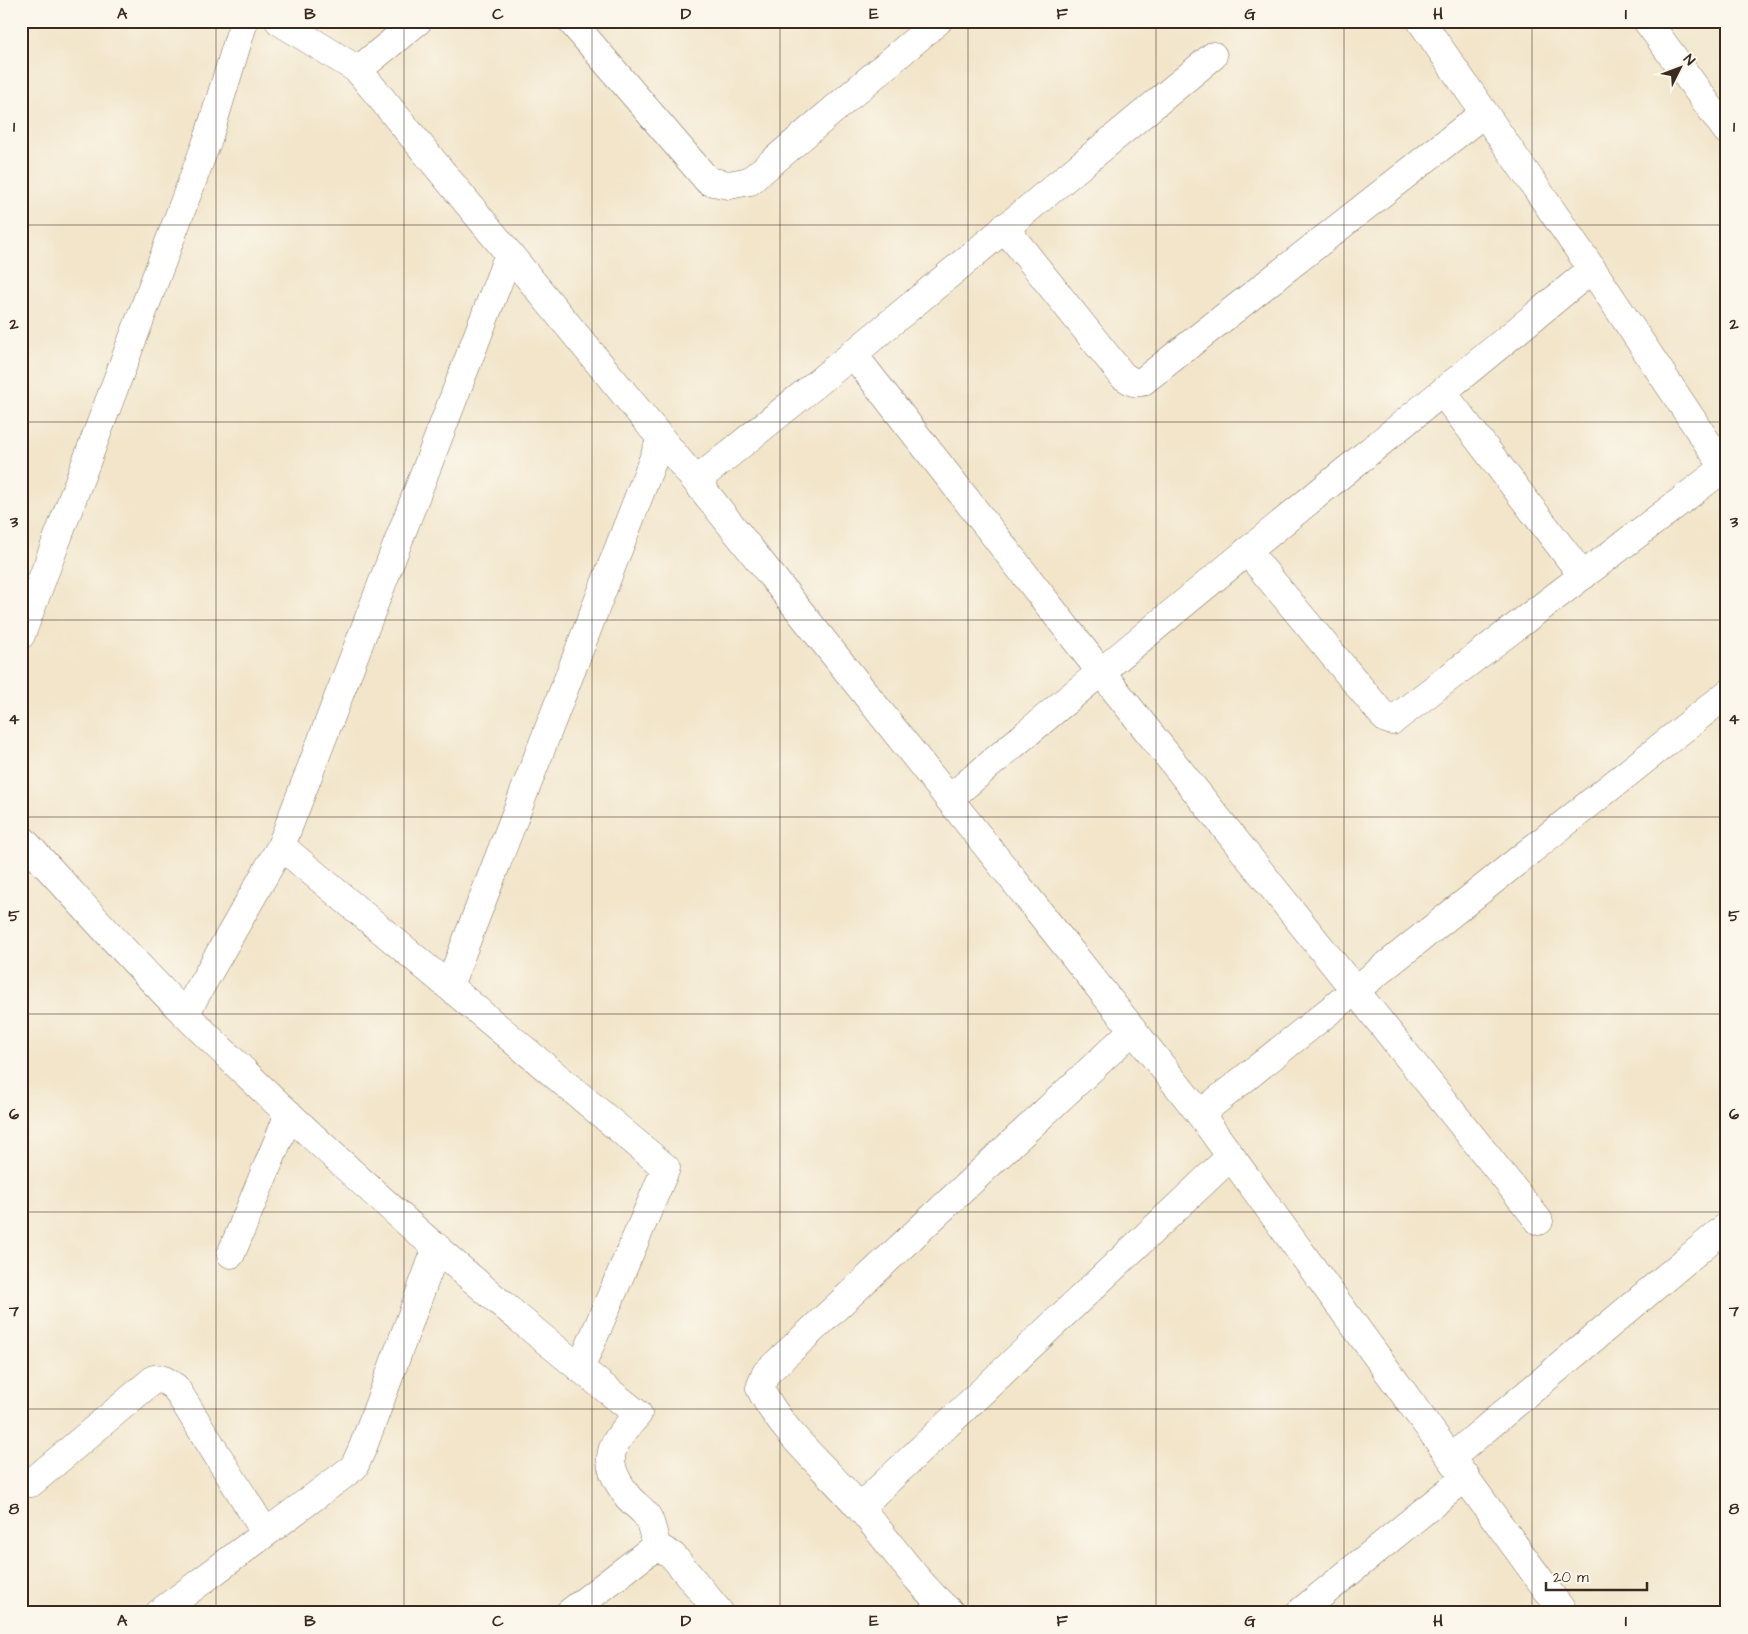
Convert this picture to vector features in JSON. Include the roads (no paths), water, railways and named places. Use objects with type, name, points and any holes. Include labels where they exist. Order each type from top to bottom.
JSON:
[{"type":"street","points":[[21,635],[208,139],[244,21]]},
{"type":"street","points":[[279,21],[358,70],[696,482],[1200,1114],[1564,1613]]},
{"type":"street","points":[[358,70],[418,21]]},
{"type":"street","points":[[571,21],[708,181],[730,185],[750,181],[938,21]]},
{"type":"street","points":[[1247,551],[1386,719],[1392,721],[1725,470],[1592,269],[1420,21]]},
{"type":"street","points":[[1647,21],[1727,131]]},
{"type":"street","points":[[696,482],[1213,56]]},
{"type":"street","points":[[1004,227],[1123,376],[1133,382],[1142,382],[1484,113]]},
{"type":"street","points":[[185,1014],[281,846],[509,254]]},
{"type":"street","points":[[949,799],[1100,671],[1443,393],[1592,269]]},
{"type":"street","points":[[853,354],[1100,671],[1539,1221]]},
{"type":"street","points":[[1443,393],[1583,576]]},
{"type":"street","points":[[449,986],[661,439]]},
{"type":"street","points":[[1200,1114],[1727,694]]},
{"type":"street","points":[[21,838],[185,1014],[289,1114],[437,1247],[580,1369],[638,1414],[614,1442],[610,1462],[617,1480],[629,1498],[648,1517],[656,1546],[673,1556],[720,1613]]},
{"type":"street","points":[[281,846],[666,1168],[580,1369]]},
{"type":"street","points":[[951,1613],[930,1594],[860,1507],[770,1408],[760,1388],[766,1373],[1133,1030]]},
{"type":"street","points":[[230,1254],[289,1114]]},
{"type":"street","points":[[860,1507],[1231,1156]]},
{"type":"street","points":[[1299,1613],[1727,1226]]},
{"type":"street","points":[[159,1613],[354,1467],[437,1247]]},
{"type":"street","points":[[31,1483],[154,1378],[164,1380],[174,1387],[265,1532]]},
{"type":"street","points":[[569,1613],[656,1546]]}]
